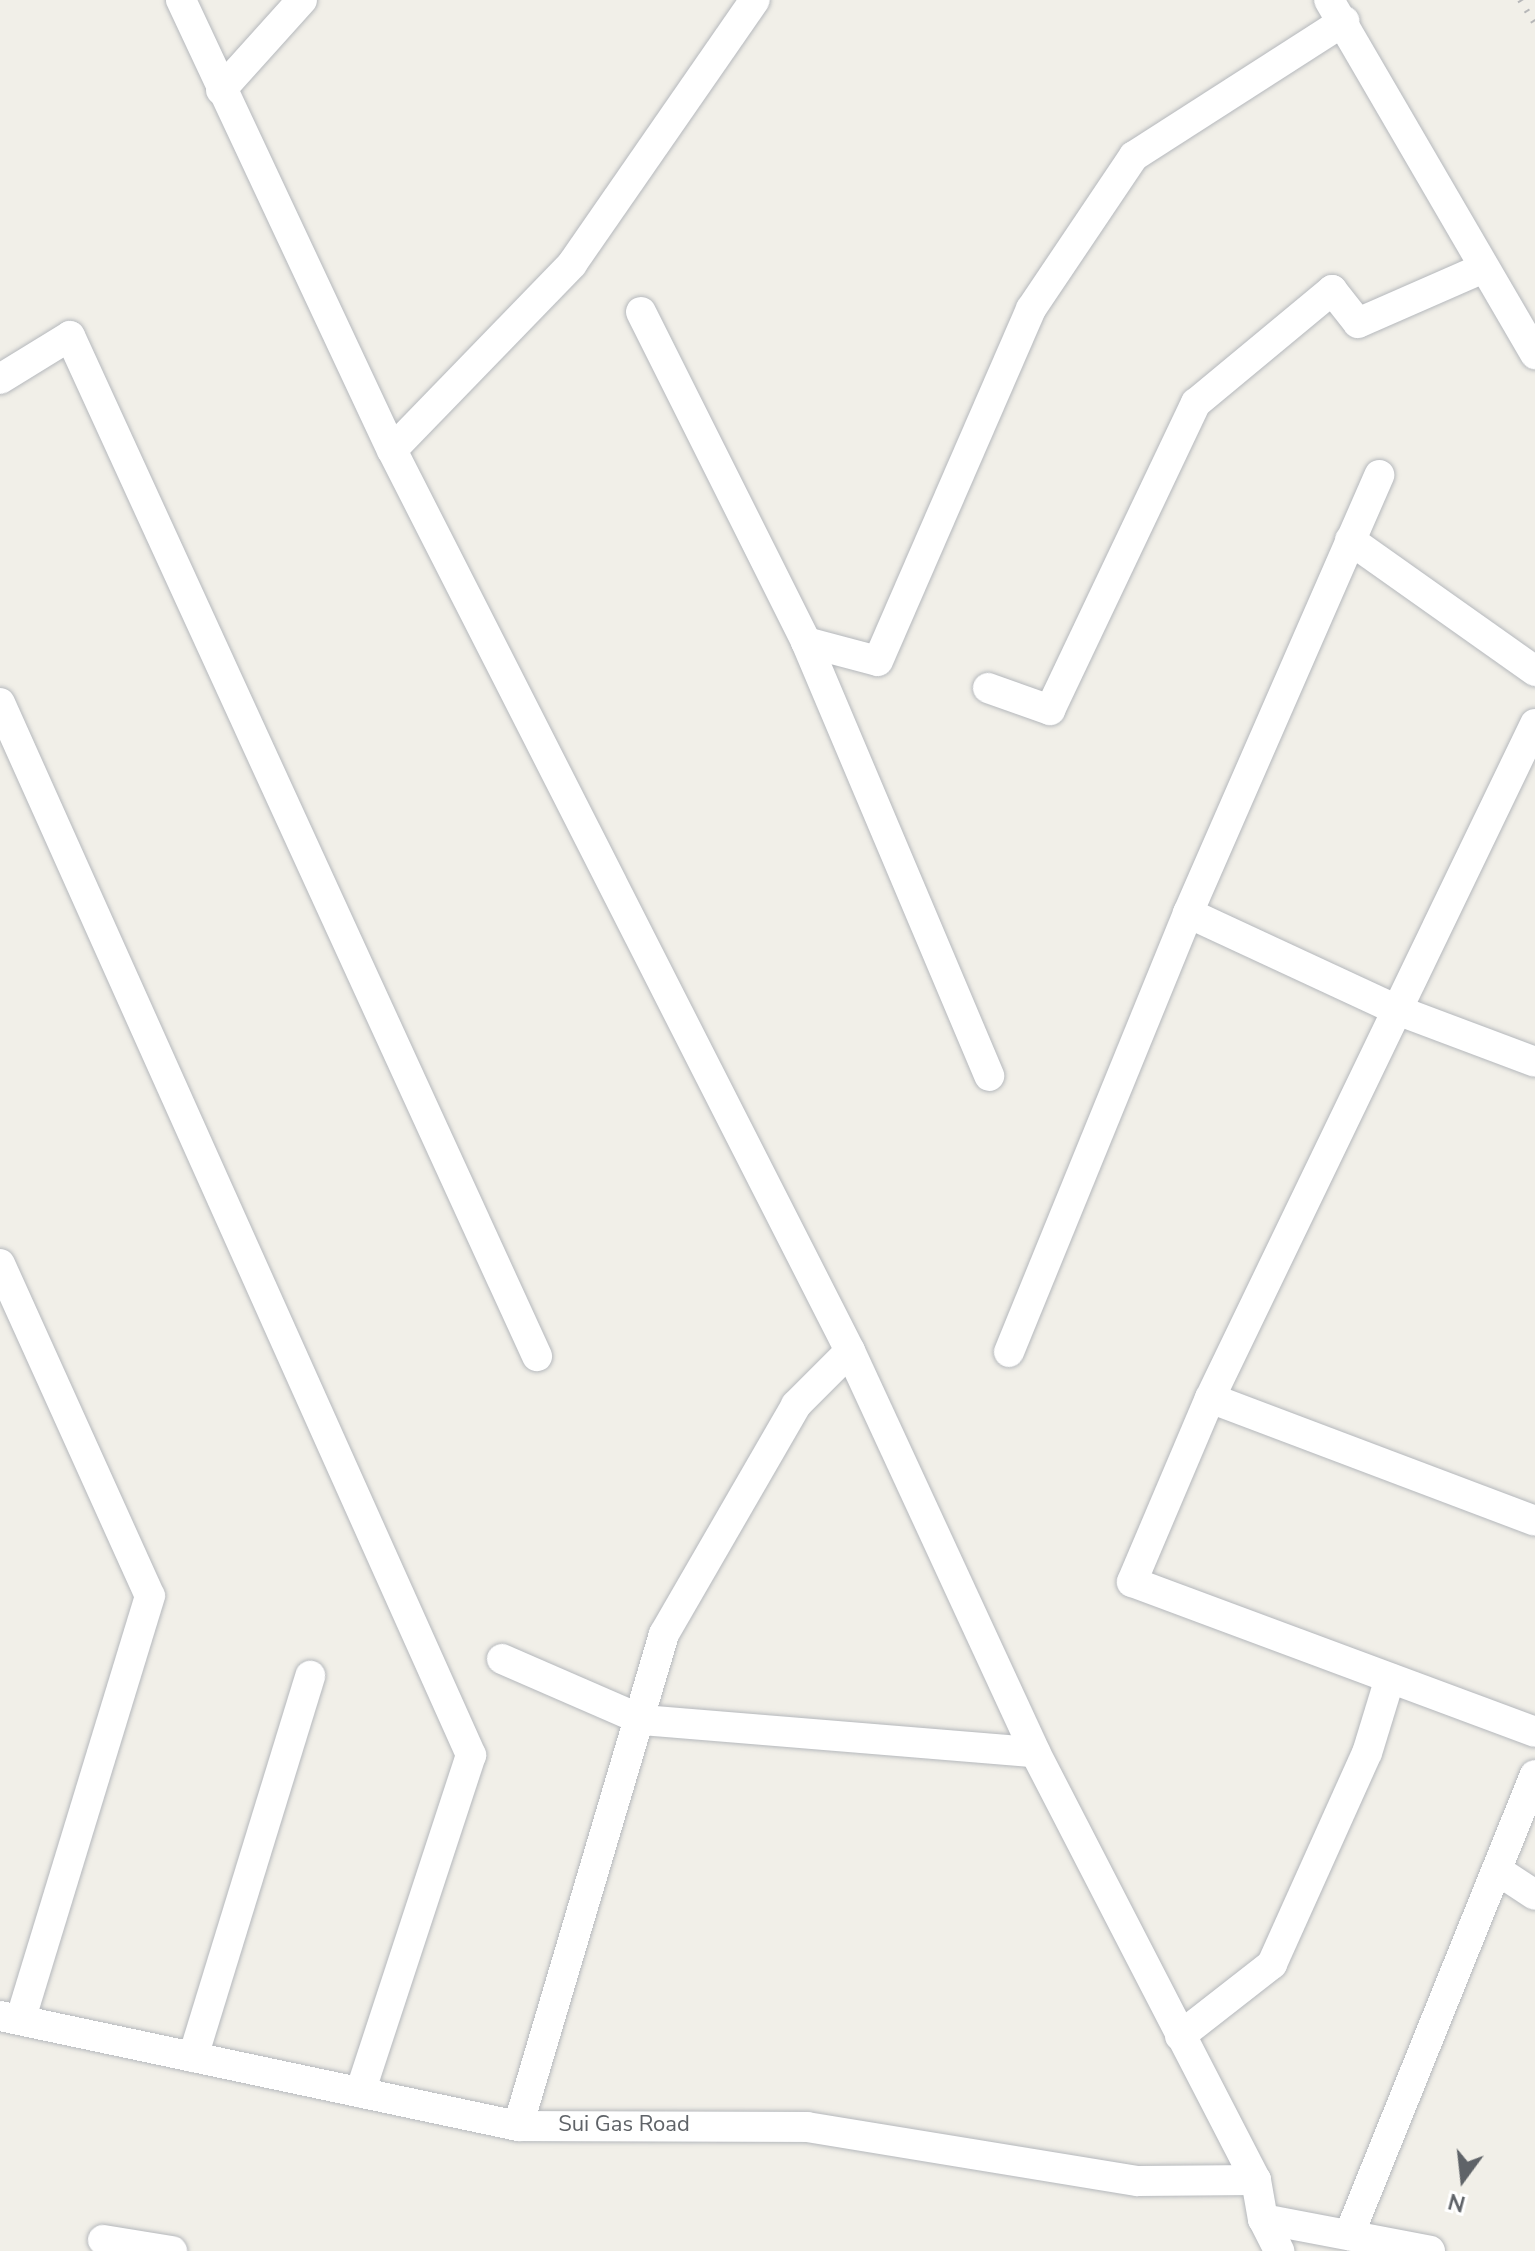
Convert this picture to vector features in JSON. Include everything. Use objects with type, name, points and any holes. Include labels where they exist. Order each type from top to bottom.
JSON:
[{"type":"street","points":[[181,0],[392,450],[850,1351],[1035,1752],[1256,2180],[1263,2219],[1279,2251]]},
{"type":"street","points":[[221,90],[302,0]]},
{"type":"street","points":[[392,450],[572,264],[755,0]]},
{"type":"street","points":[[806,642],[878,661],[1031,309],[1134,156],[1337,10],[1535,354]]},
{"type":"street","points":[[988,688],[1050,710],[1196,403],[1332,290],[1358,323],[1483,268]]},
{"type":"street","points":[[641,312],[806,642],[989,1076]]},
{"type":"street","points":[[0,379],[70,336],[537,1356]]},
{"type":"street","points":[[1009,1352],[1188,913],[1379,475]]},
{"type":"street","points":[[1350,540],[1535,671]]},
{"type":"street","points":[[0,703],[471,1755],[360,2092]]},
{"type":"street","points":[[1535,724],[1210,1398],[1132,1582],[1535,1732]]},
{"type":"street","points":[[1188,913],[1397,1010],[1535,1062]]},
{"type":"street","points":[[0,1264],[150,1596],[10,2018]]},
{"type":"street","points":[[518,2126],[642,1720],[664,1634],[796,1405],[850,1351]]},
{"type":"street","points":[[1210,1398],[1535,1521]]},
{"type":"street","points":[[502,1659],[642,1720],[1035,1752]]},
{"type":"street","points":[[193,2057],[310,1676]]},
{"type":"street","points":[[1180,2036],[1272,1964],[1367,1753],[1390,1678]]},
{"type":"street","points":[[1349,2235],[1535,1775]]},
{"type":"street","points":[[1497,1870],[1535,1895]]},
{"type":"street","name":"Sui Gas Road","points":[[10,2018],[518,2126],[807,2127],[1138,2181],[1256,2180]]},
{"type":"street","points":[[1263,2219],[1430,2251]]},
{"type":"street","points":[[103,2240],[172,2251]]},
{"type":"railway","points":[[1520,0],[1535,24]]}]
